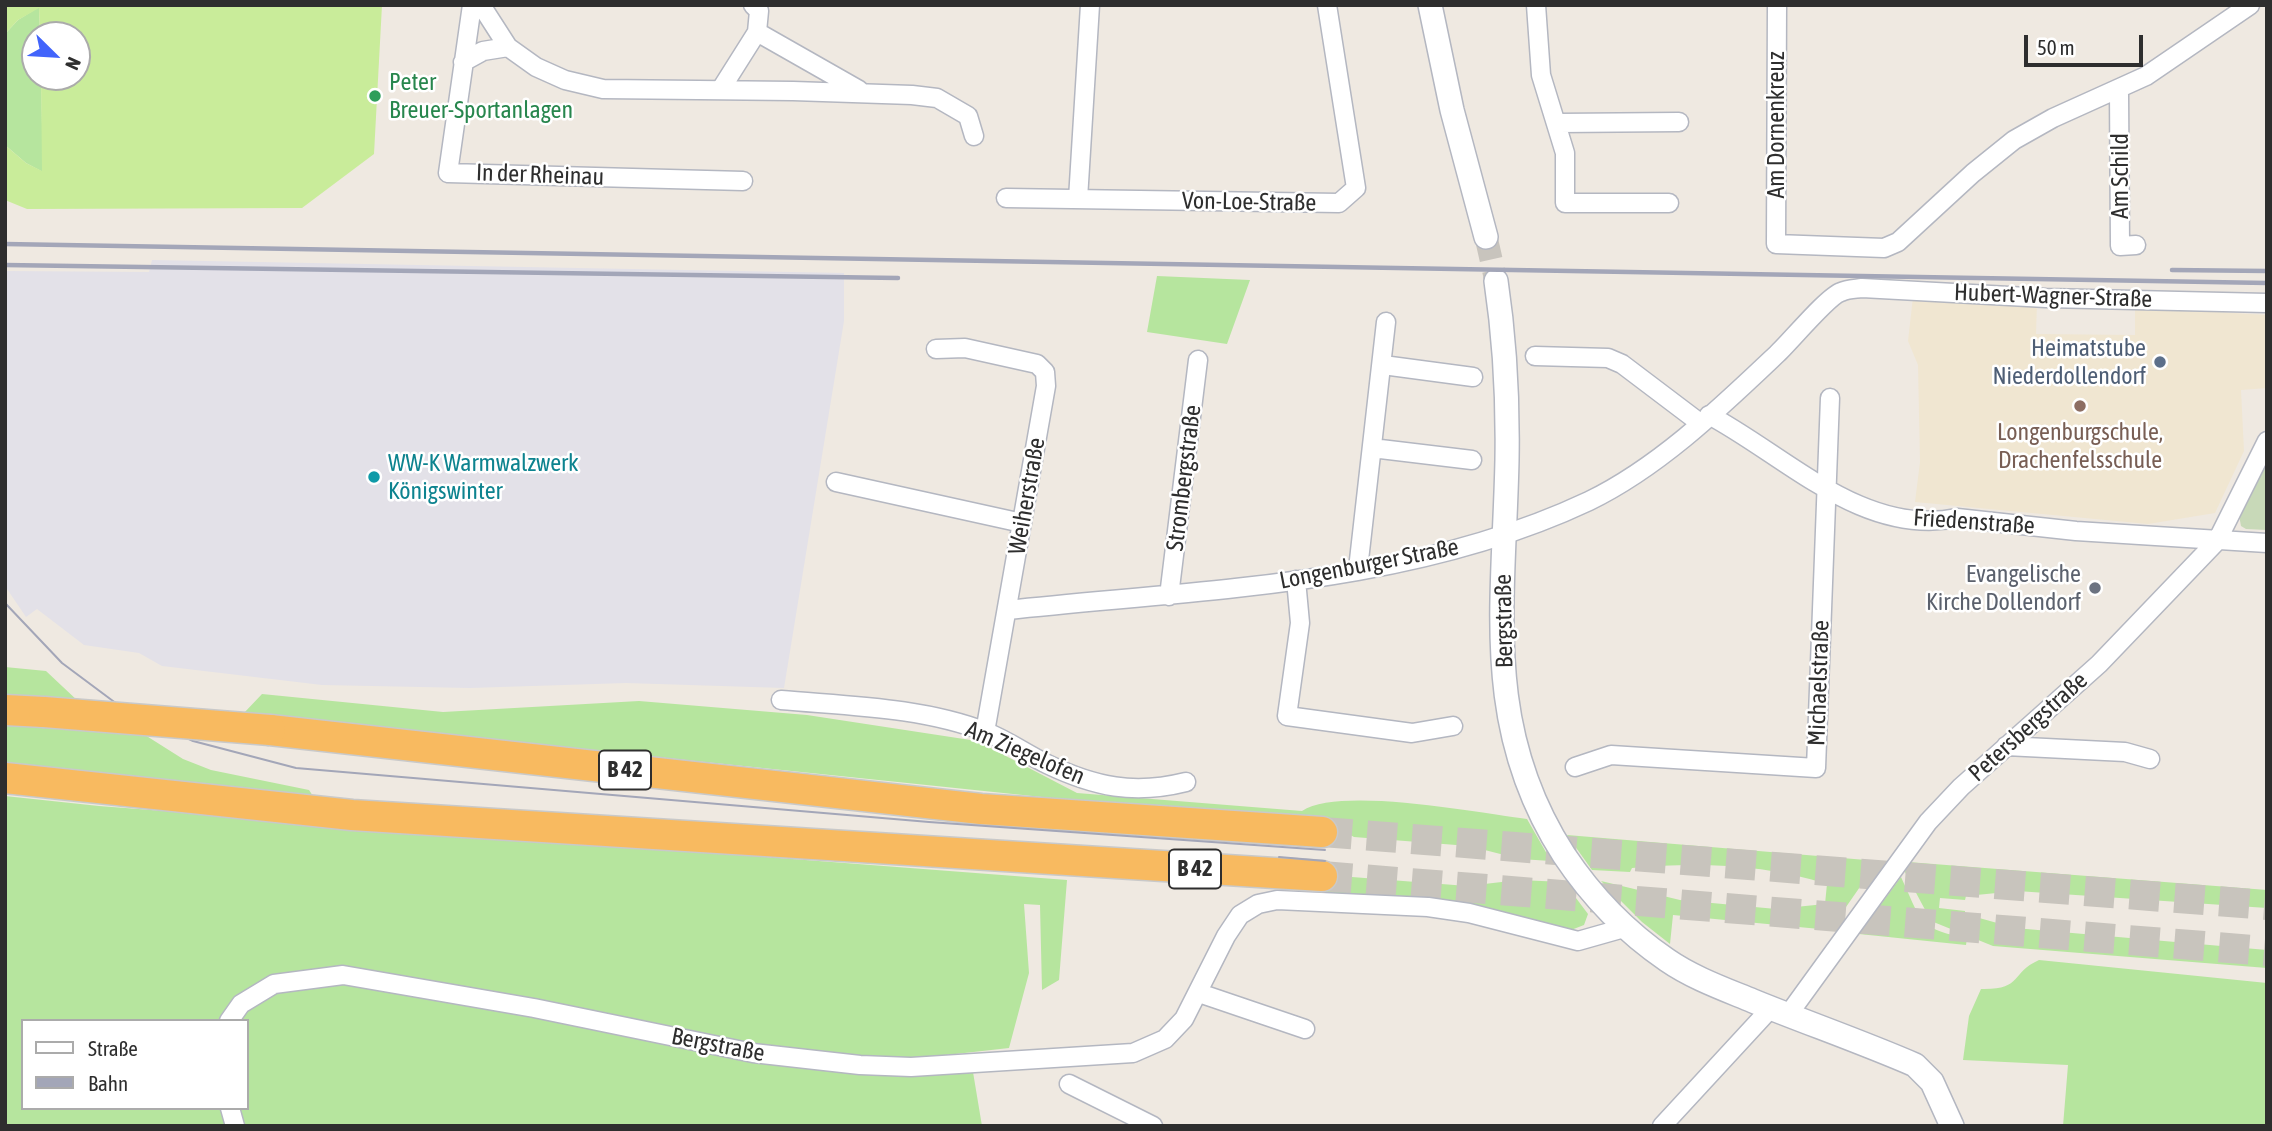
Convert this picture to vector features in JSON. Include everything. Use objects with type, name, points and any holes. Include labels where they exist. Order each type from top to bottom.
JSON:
[{"type":"highway","name":"B 42","points":[[5,710],[270,730],[967,808],[1322,832]]},
{"type":"highway","name":"B 42","points":[[5,778],[380,817],[1322,876]]},
{"type":"street","name":"In der Rheinau","points":[[472,5],[448,173],[743,181]]},
{"type":"street","points":[[481,5],[508,47],[536,67],[603,89],[721,89],[937,98],[968,116],[974,136]]},
{"type":"street","points":[[721,89],[757,32],[759,11],[753,5]]},
{"type":"street","points":[[1078,199],[1090,5]]},
{"type":"street","name":"Von-Loe-Straße","points":[[1006,198],[1339,203],[1356,188],[1327,5]]},
{"type":"street","points":[[1430,5],[1486,237]]},
{"type":"street","points":[[1444,5],[1445,74]]},
{"type":"street","points":[[1536,5],[1541,75],[1559,123],[1565,153],[1565,203],[1670,203]]},
{"type":"street","name":"Am Dornenkreuz","points":[[1777,5],[1776,244],[1892,246],[2014,141],[2053,118],[2119,91]]},
{"type":"street","points":[[2119,91],[2179,55],[2250,5]]},
{"type":"street","points":[[757,32],[865,94]]},
{"type":"street","points":[[463,62],[483,51],[508,47]]},
{"type":"street","name":"Am Schild","points":[[2119,91],[2120,246],[2136,246]]},
{"type":"street","points":[[1559,123],[1679,122]]},
{"type":"street","name":"Bergstraße","points":[[1496,281],[1504,338],[1507,401],[1501,633],[1512,734],[1519,765],[1557,844],[1578,876],[1624,928],[1678,966],[1708,982],[1915,1065],[1932,1082],[1952,1126]]},
{"type":"street","name":"Hubert-Wagner-Straße","points":[[1839,292],[1862,288],[2046,298],[2267,303]]},
{"type":"street","name":"Longenburger Straße","points":[[1008,610],[1139,596],[1170,596],[1296,580],[1432,555],[1504,534],[1590,500],[1632,476],[1705,419],[1776,355],[1839,292]]},
{"type":"street","points":[[1358,569],[1386,322]]},
{"type":"street","name":"Weiherstraße","points":[[936,349],[965,348],[1037,364],[1045,372],[1046,386],[985,732]]},
{"type":"street","points":[[1535,356],[1608,358],[1622,364],[1705,419]]},
{"type":"street","name":"Strombergstraße","points":[[1170,596],[1198,360]]},
{"type":"street","points":[[1383,365],[1473,377]]},
{"type":"street","name":"Michaelstraße","points":[[1575,767],[1611,755],[1816,768],[1830,398]]},
{"type":"street","name":"Friedenstraße","points":[[1705,419],[1859,507],[1887,516],[1938,522],[1957,518],[2267,543]]},
{"type":"street","name":"Petersbergstraße","points":[[1662,1126],[1779,1012],[1928,822],[1961,787],[2099,664],[2217,541],[2267,441]]},
{"type":"street","points":[[1372,448],[1472,460]]},
{"type":"street","points":[[836,482],[1022,523]]},
{"type":"street","points":[[1296,580],[1300,623],[1287,716],[1412,733],[1453,726]]},
{"type":"street","name":"Am Ziegelofen","points":[[781,700],[927,717],[985,732],[1069,774],[1118,788],[1154,790],[1186,782]]},
{"type":"street","points":[[2006,747],[2125,752],[2150,759]]},
{"type":"street","name":"Bergstraße","points":[[230,1019],[241,1004],[274,984],[344,975],[534,1008],[753,1053],[911,1067],[1133,1053],[1165,1039],[1184,1019],[1226,936],[1240,915],[1258,904],[1277,900],[1429,907],[1469,913],[1578,941],[1624,928]]},
{"type":"street","points":[[1199,993],[1305,1029]]},
{"type":"street","points":[[1069,1084],[1153,1126]]},
{"type":"shaded area","points":[[152,260],[844,273],[844,321],[784,688],[626,683],[470,688],[322,685],[162,666],[139,653],[84,645],[37,609],[26,617],[5,586],[5,271],[149,272]]},
{"type":"shaded area","name":"Longenburgschule, Drachenfelsschule","points":[[1913,297],[2037,302],[2036,334],[2135,335],[2135,307],[2267,315],[2267,388],[2241,390],[2244,451],[2215,513],[2148,524],[1915,502],[1920,462],[1918,365],[1908,341]]},
{"type":"green space","points":[[5,5],[382,5],[374,154],[302,208],[27,209],[5,200],[5,145],[26,163],[42,171],[41,91],[91,91],[91,21],[39,21],[39,8],[18,20],[5,34]]},
{"type":"green space","points":[[39,7],[40,21],[21,21],[21,91],[41,91],[43,172],[26,163],[5,145],[5,34],[18,20]]},
{"type":"green space","points":[[1157,276],[1250,280],[1227,344],[1147,332]]},
{"type":"green space","points":[[2267,463],[2267,530],[2246,529],[2241,526],[2239,515]]},
{"type":"green space","points":[[5,667],[46,671],[79,702],[5,697]]},
{"type":"green space","points":[[262,694],[443,712],[639,701],[807,715],[977,741],[1077,793],[1302,811],[1321,804],[1377,801],[1527,819],[1551,861],[1520,859],[1469,846],[1354,837],[1322,819],[1090,802],[243,714]]},
{"type":"green space","points":[[5,725],[145,735],[183,759],[211,770],[309,790],[313,796],[5,765]]},
{"type":"green space","points":[[5,796],[99,806],[1067,880],[1059,980],[1042,990],[1040,905],[1024,904],[1029,973],[1009,1048],[902,1060],[791,1052],[340,967],[312,969],[274,978],[223,1019],[21,1019],[21,1110],[223,1110],[228,1126],[5,1126]]},
{"type":"green space","points":[[1567,835],[1878,861],[1830,930],[1673,915],[1670,944],[1642,922],[1601,881],[1680,900],[1776,909],[1825,904],[1827,884],[1779,872],[1730,866],[1656,866],[1632,868],[1630,872],[1592,870]]},
{"type":"green space","points":[[1908,862],[2267,890],[2267,908],[2017,891],[1966,896],[1965,900],[1940,898],[1939,908],[1965,911],[1965,914],[2015,928],[2267,950],[2267,968],[1993,946],[1931,921],[1905,872]]},
{"type":"green space","points":[[1352,877],[1467,886],[1519,880],[1564,882],[1588,914],[1584,925],[1571,930],[1482,906],[1312,891]]},
{"type":"green space","points":[[1901,877],[1923,920],[1939,931],[1967,938],[1966,945],[1859,934]]},
{"type":"green space","points":[[2039,960],[2267,983],[2267,1126],[2063,1126],[2068,1065],[1963,1060],[1969,1016],[1981,989],[1994,989],[2010,984]]},
{"type":"green space","points":[[342,981],[588,1027],[917,1075],[973,1072],[982,1126],[242,1126],[237,1110],[248,1110],[248,1019],[238,1019],[259,998],[286,989]]},
{"type":"tunnel","points":[[1486,237],[1496,281]]},
{"type":"tunnel","points":[[1322,832],[2267,905]]},
{"type":"tunnel","points":[[1322,876],[2267,951]]},
{"type":"tram line","points":[[5,603],[62,663],[117,704],[193,741],[296,768],[929,822],[1325,850]]},
{"type":"tram line","points":[[1279,857],[1325,861]]},
{"type":"railway","points":[[5,244],[2267,283]]},
{"type":"railway","points":[[5,265],[898,278]]},
{"type":"railway","points":[[2172,270],[2267,271]]},
{"type":"place","name":"Peter Breuer-Sportanlagen","points":[[375,96]]},
{"type":"place","name":"Heimatstube Niederdollendorf","points":[[2160,362]]},
{"type":"place","name":"Longenburgschule, Drachenfelsschule","points":[[2080,406]]},
{"type":"place","name":"WW-K Warmwalzwerk Königswinter","points":[[374,477]]},
{"type":"place","name":"Evangelische Kirche Dollendorf","points":[[2095,588]]}]
